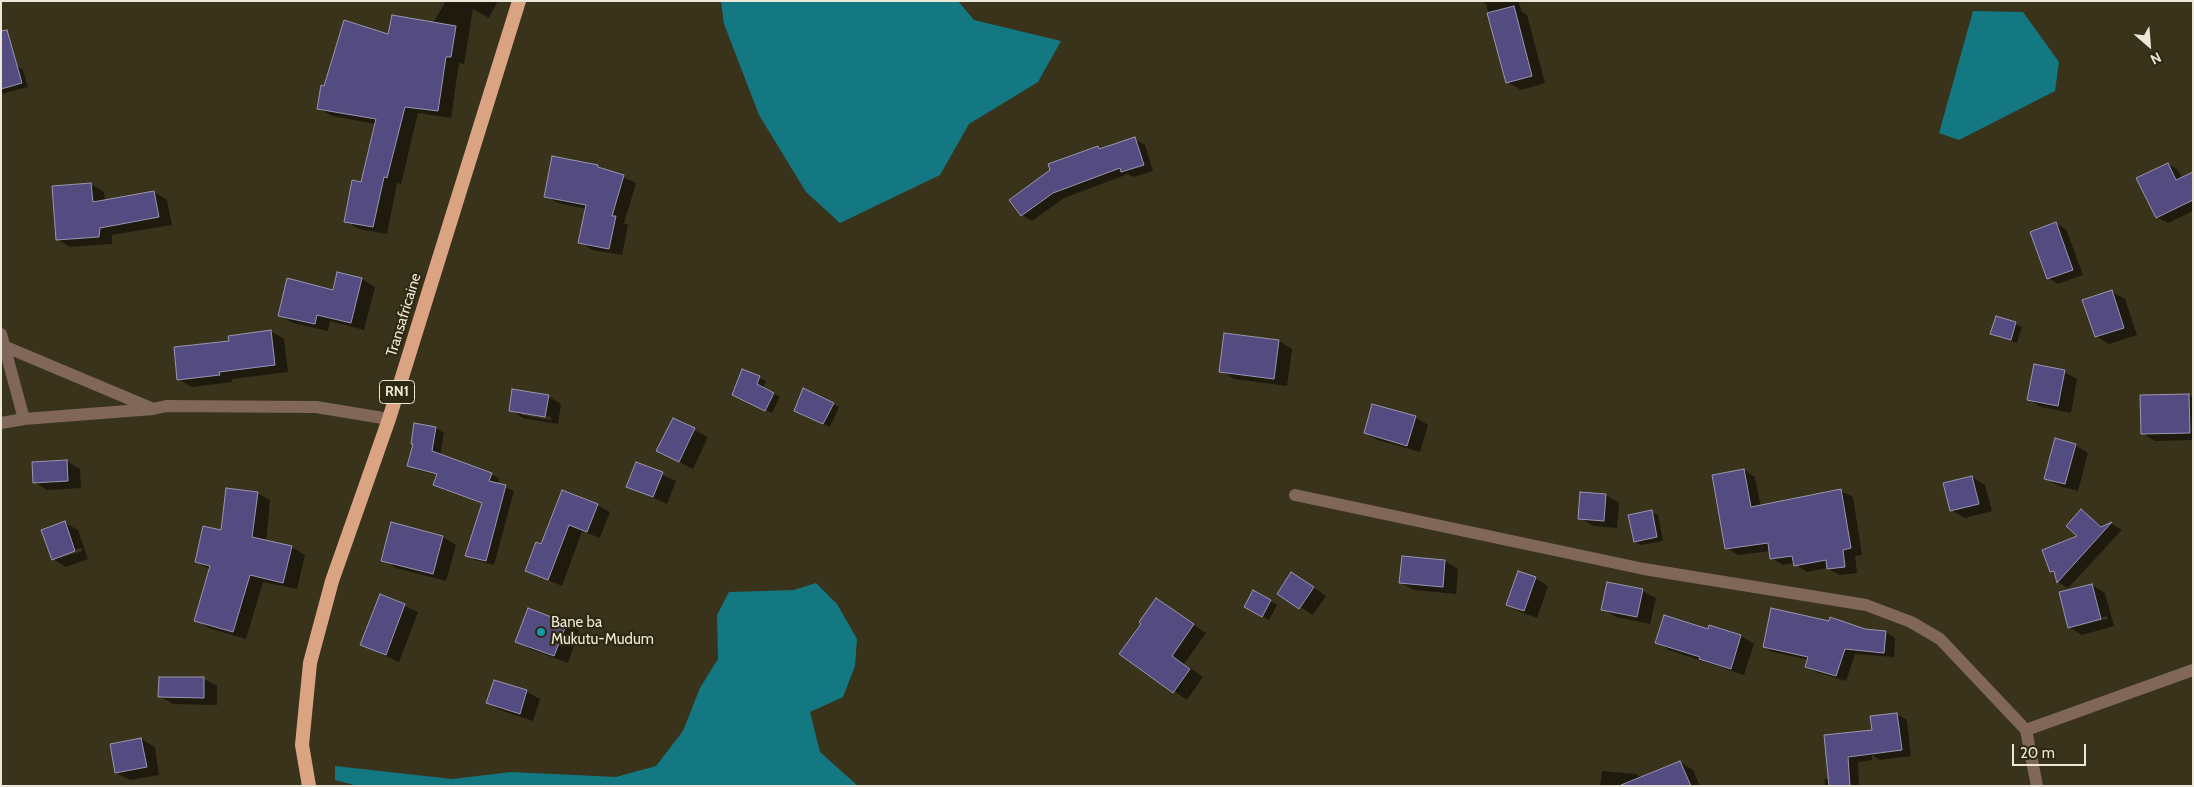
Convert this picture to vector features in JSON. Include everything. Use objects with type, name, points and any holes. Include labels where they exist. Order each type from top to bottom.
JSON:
[{"type":"highway","name":"Transafricaine","points":[[309,786],[302,745],[310,663],[332,581],[389,419],[519,1]]},
{"type":"street","points":[[1,334],[24,419]]},
{"type":"street","points":[[6,347],[153,409]]},
{"type":"street","points":[[1,423],[24,419],[153,409],[166,406],[316,407],[389,419]]},
{"type":"street","points":[[1295,495],[1644,569],[1866,606],[1911,622],[1940,639],[2026,730],[2037,786]]},
{"type":"street","points":[[2026,730],[2193,670]]},
{"type":"water","points":[[721,1],[958,1],[974,20],[1061,41],[1038,82],[969,124],[940,175],[840,223],[806,192],[759,115],[724,24]]},
{"type":"water","points":[[1973,11],[2023,12],[2059,62],[2055,91],[1959,140],[1939,133]]},
{"type":"water","points":[[816,583],[837,604],[857,639],[855,666],[843,697],[810,712],[820,752],[858,786],[358,786],[335,780],[335,766],[452,779],[511,772],[616,777],[656,766],[683,731],[700,688],[718,659],[717,615],[729,592],[794,590]]},
{"type":"building","points":[[1514,6],[1532,76],[1506,83],[1487,13]]},
{"type":"building","points":[[392,15],[456,26],[451,57],[446,57],[438,111],[405,107],[387,178],[384,177],[373,227],[344,222],[352,180],[361,182],[376,119],[317,109],[321,85],[324,86],[344,20],[388,34]]},
{"type":"building","points":[[7,30],[22,83],[1,89],[1,31]]},
{"type":"building","points":[[1135,137],[1144,165],[1121,172],[1120,168],[1053,193],[1021,216],[1009,200],[1050,170],[1048,164],[1098,146],[1099,149]]},
{"type":"building","points":[[552,156],[598,165],[598,167],[624,175],[612,216],[616,216],[609,249],[578,243],[586,205],[544,197]]},
{"type":"building","points":[[2168,163],[2176,180],[2193,172],[2193,200],[2156,218],[2136,178]]},
{"type":"building","points":[[91,183],[93,202],[154,191],[159,217],[100,228],[99,237],[56,240],[52,186]]},
{"type":"building","points":[[2056,222],[2073,270],[2047,279],[2030,232]]},
{"type":"building","points":[[337,272],[362,278],[351,323],[317,315],[315,324],[278,316],[287,278],[333,290]]},
{"type":"building","points":[[2112,290],[2124,328],[2095,337],[2082,300]]},
{"type":"building","points":[[1996,316],[2016,322],[2011,340],[1990,334]]},
{"type":"building","points":[[271,330],[275,365],[219,372],[220,375],[177,380],[174,347],[229,341],[228,336]]},
{"type":"building","points":[[1224,333],[1279,340],[1274,379],[1219,372]]},
{"type":"building","points":[[2034,364],[2065,370],[2058,406],[2027,400]]},
{"type":"building","points":[[742,369],[760,376],[757,384],[774,393],[765,411],[732,395]]},
{"type":"building","points":[[803,388],[834,403],[823,424],[794,411]]},
{"type":"building","points":[[512,389],[549,395],[545,417],[509,411]]},
{"type":"building","points":[[2189,394],[2190,433],[2141,434],[2140,395]]},
{"type":"building","points":[[1372,404],[1416,416],[1407,446],[1364,433]]},
{"type":"building","points":[[673,418],[695,428],[679,462],[656,451]]},
{"type":"building","points":[[414,423],[436,427],[432,451],[492,473],[489,481],[506,485],[486,561],[465,556],[482,503],[433,485],[437,474],[407,466],[413,444],[411,444]]},
{"type":"building","points":[[2055,438],[2076,444],[2065,484],[2044,479]]},
{"type":"building","points":[[67,460],[68,481],[33,483],[32,462]]},
{"type":"building","points":[[636,462],[663,472],[653,497],[626,487]]},
{"type":"building","points":[[1744,469],[1751,507],[1841,489],[1851,548],[1843,550],[1845,567],[1827,569],[1826,560],[1794,566],[1792,556],[1770,559],[1768,543],[1725,549],[1712,475]]},
{"type":"building","points":[[1972,476],[1979,504],[1950,511],[1943,483]]},
{"type":"building","points":[[226,488],[258,492],[252,537],[292,546],[283,583],[250,575],[233,632],[194,621],[210,566],[195,562],[203,526],[221,530]]},
{"type":"building","points":[[562,490],[598,504],[587,532],[569,525],[548,580],[525,571],[536,542],[541,544]]},
{"type":"building","points":[[1580,492],[1606,494],[1604,521],[1578,519]]},
{"type":"building","points":[[2081,509],[2101,527],[2112,522],[2057,583],[2054,571],[2050,572],[2042,550],[2077,536],[2066,526]]},
{"type":"building","points":[[1652,510],[1657,537],[1634,542],[1628,515]]},
{"type":"building","points":[[65,521],[75,551],[52,560],[41,530]]},
{"type":"building","points":[[391,522],[443,536],[433,574],[381,561]]},
{"type":"building","points":[[1402,556],[1445,560],[1443,587],[1399,583]]},
{"type":"building","points":[[1518,571],[1536,577],[1524,611],[1506,605]]},
{"type":"building","points":[[1291,572],[1314,587],[1299,609],[1277,594]]},
{"type":"building","points":[[1607,582],[1643,589],[1637,617],[1601,610]]},
{"type":"building","points":[[2092,584],[2101,619],[2068,628],[2059,592]]},
{"type":"building","points":[[1253,590],[1271,600],[1262,617],[1244,607]]},
{"type":"building","points":[[380,594],[405,604],[386,655],[360,645]]},
{"type":"building","points":[[1156,598],[1194,624],[1172,656],[1190,669],[1173,693],[1119,654],[1141,624],[1139,622]]},
{"type":"building","name":"Bane ba Mukutu-Mudum","points":[[528,608],[567,623],[554,656],[515,642]]},
{"type":"building","points":[[1771,608],[1829,621],[1830,617],[1865,629],[1886,631],[1884,653],[1845,649],[1836,676],[1805,667],[1808,657],[1763,647]]},
{"type":"building","points":[[1664,615],[1708,629],[1709,625],[1741,635],[1731,669],[1655,643]]},
{"type":"building","points":[[159,677],[204,677],[204,698],[158,697]]},
{"type":"building","points":[[494,680],[527,690],[520,714],[486,703]]},
{"type":"building","points":[[1897,713],[1902,750],[1848,757],[1850,786],[1829,786],[1824,735],[1872,730],[1870,716]]},
{"type":"building","points":[[141,738],[147,767],[115,773],[110,744]]},
{"type":"building","points":[[1680,761],[1691,786],[1621,785]]},
{"type":"place","name":"Bane ba Mukutu-Mudum","points":[[541,632]]}]
